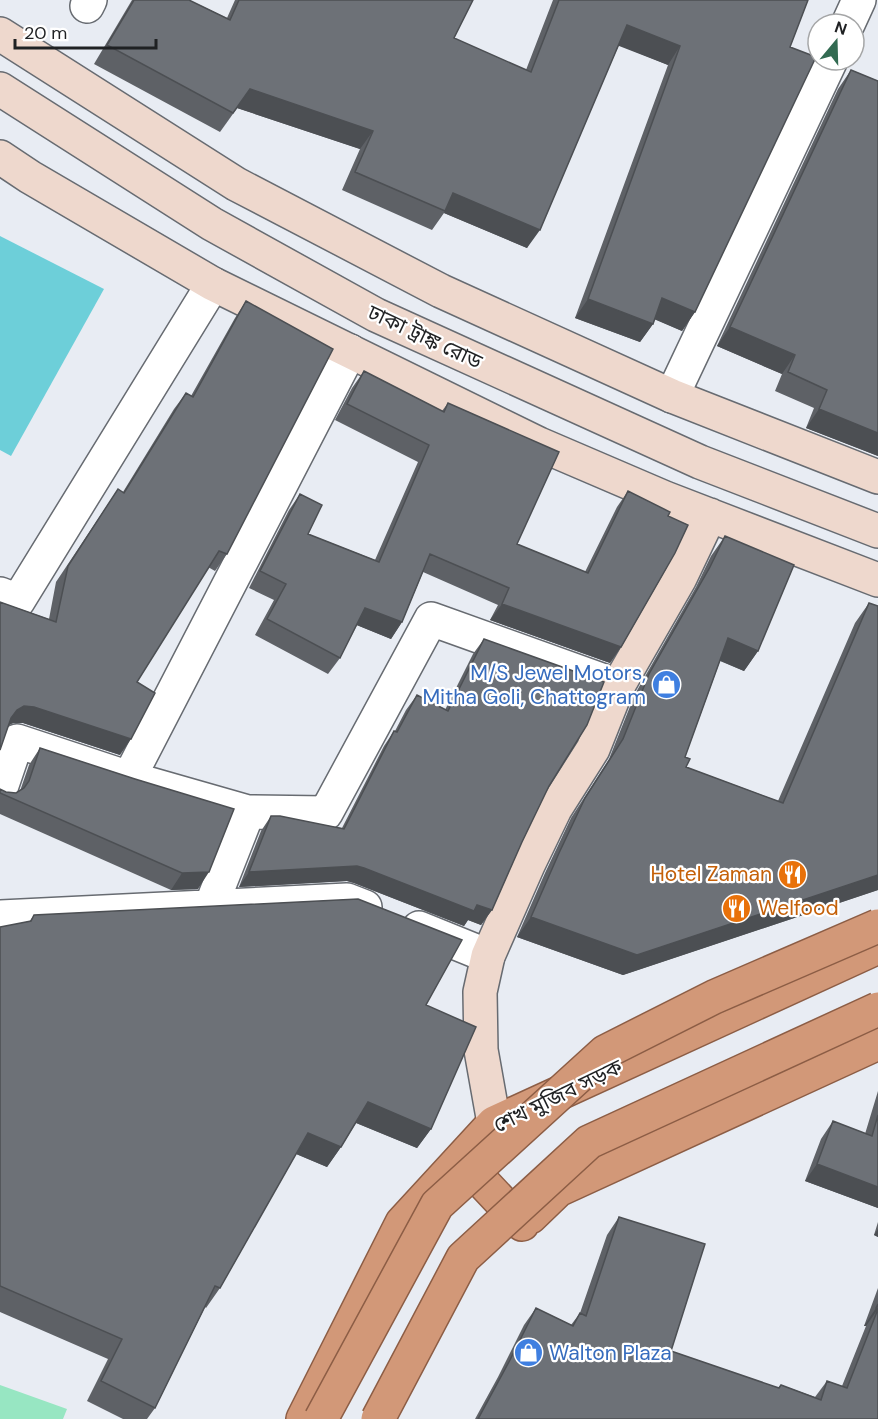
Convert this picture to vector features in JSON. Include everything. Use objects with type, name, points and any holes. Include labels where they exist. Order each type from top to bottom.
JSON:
[{"type":"highway","points":[[321,1419],[437,1205],[605,1052],[714,997],[878,926]]},
{"type":"highway","name":"শেখ মুজিব সড়ক","points":[[303,1419],[402,1223],[494,1123],[878,947]]},
{"type":"highway","points":[[378,1419],[463,1258],[589,1142],[878,1009]]},
{"type":"highway","points":[[392,1419],[477,1266],[558,1190],[878,1043]]},
{"type":"highway","points":[[461,1159],[522,1224]]},
{"type":"main road","points":[[0,34],[236,184],[441,291],[672,396],[878,477]]},
{"type":"main road","name":"ঢাকা ট্রাঙ্ক রোড","points":[[0,89],[212,224],[376,315],[700,462],[878,531]]},
{"type":"main road","points":[[0,157],[30,177],[213,284],[539,444],[665,498],[878,580]]},
{"type":"main road","points":[[494,1123],[481,1050],[480,992],[488,956],[555,809],[593,749],[618,686],[680,578],[710,515]]},
{"type":"street","points":[[672,396],[825,72]]},
{"type":"street","points":[[0,594],[18,601],[213,284]]},
{"type":"street","points":[[129,778],[350,351]]},
{"type":"street","points":[[0,791],[9,738],[129,778],[248,812],[326,813],[431,619],[618,686]]},
{"type":"street","points":[[210,906],[248,812]]},
{"type":"street","points":[[0,917],[347,900],[488,956]]},
{"type":"green space","points":[[0,1385],[67,1409],[63,1419],[0,1419]]},
{"type":"water","points":[[0,236],[104,289],[11,456],[0,450]]},
{"type":"building","points":[[134,0],[189,0],[230,20],[239,0],[473,0],[454,38],[531,72],[559,0],[808,0],[790,47],[806,53],[806,72],[809,72],[695,312],[662,298],[653,324],[588,299],[680,46],[627,25],[540,230],[453,193],[445,211],[355,172],[373,131],[250,89],[233,113],[107,45]]},
{"type":"building","points":[[850,72],[878,81],[878,433],[819,409],[827,390],[788,372],[795,355],[730,327]]},
{"type":"building","points":[[246,301],[333,349],[227,554],[219,551],[137,682],[155,693],[131,739],[34,707],[24,706],[17,710],[11,718],[0,750],[0,602],[56,622],[68,566],[118,489],[124,493],[186,393],[193,397]]},
{"type":"building","points":[[364,371],[444,412],[448,403],[559,452],[517,544],[588,573],[628,491],[670,512],[668,516],[688,525],[675,553],[621,647],[502,604],[509,588],[430,554],[402,622],[365,608],[340,658],[267,619],[286,584],[260,571],[300,494],[322,505],[308,534],[379,562],[429,445],[347,404]]},
{"type":"building","points":[[725,536],[794,565],[758,651],[728,638],[685,757],[690,759],[686,767],[783,803],[869,603],[878,606],[878,875],[637,955],[531,917],[585,798],[623,739],[649,674],[710,567]]},
{"type":"building","points":[[484,639],[604,682],[587,725],[549,786],[492,910],[477,905],[474,911],[357,866],[249,872],[271,816],[344,829],[394,731],[397,732],[417,695],[448,711]]},
{"type":"building","points":[[40,748],[234,809],[209,872],[182,873],[0,793],[0,789],[16,793],[24,788],[29,781]]},
{"type":"building","points":[[358,899],[462,940],[426,1005],[476,1027],[431,1129],[368,1102],[341,1147],[308,1133],[220,1288],[215,1286],[155,1408],[101,1381],[122,1339],[0,1286],[0,927],[31,921],[34,915]]},
{"type":"building","points":[[878,1115],[878,1187],[817,1164],[833,1121],[872,1136]]},
{"type":"building","points":[[619,1217],[705,1244],[671,1351],[779,1388],[781,1385],[821,1400],[827,1381],[847,1388],[878,1309],[878,1419],[478,1419],[536,1308],[573,1326],[580,1313],[586,1316]]},
{"type":"place","name":"M/S Jewel Motors, Mitha Goli, Chattogram","points":[[667,685]]},
{"type":"place","name":"Hotel Zaman","points":[[793,874]]},
{"type":"place","name":"Welfood","points":[[737,908]]},
{"type":"place","name":"Walton Plaza","points":[[528,1353]]}]
